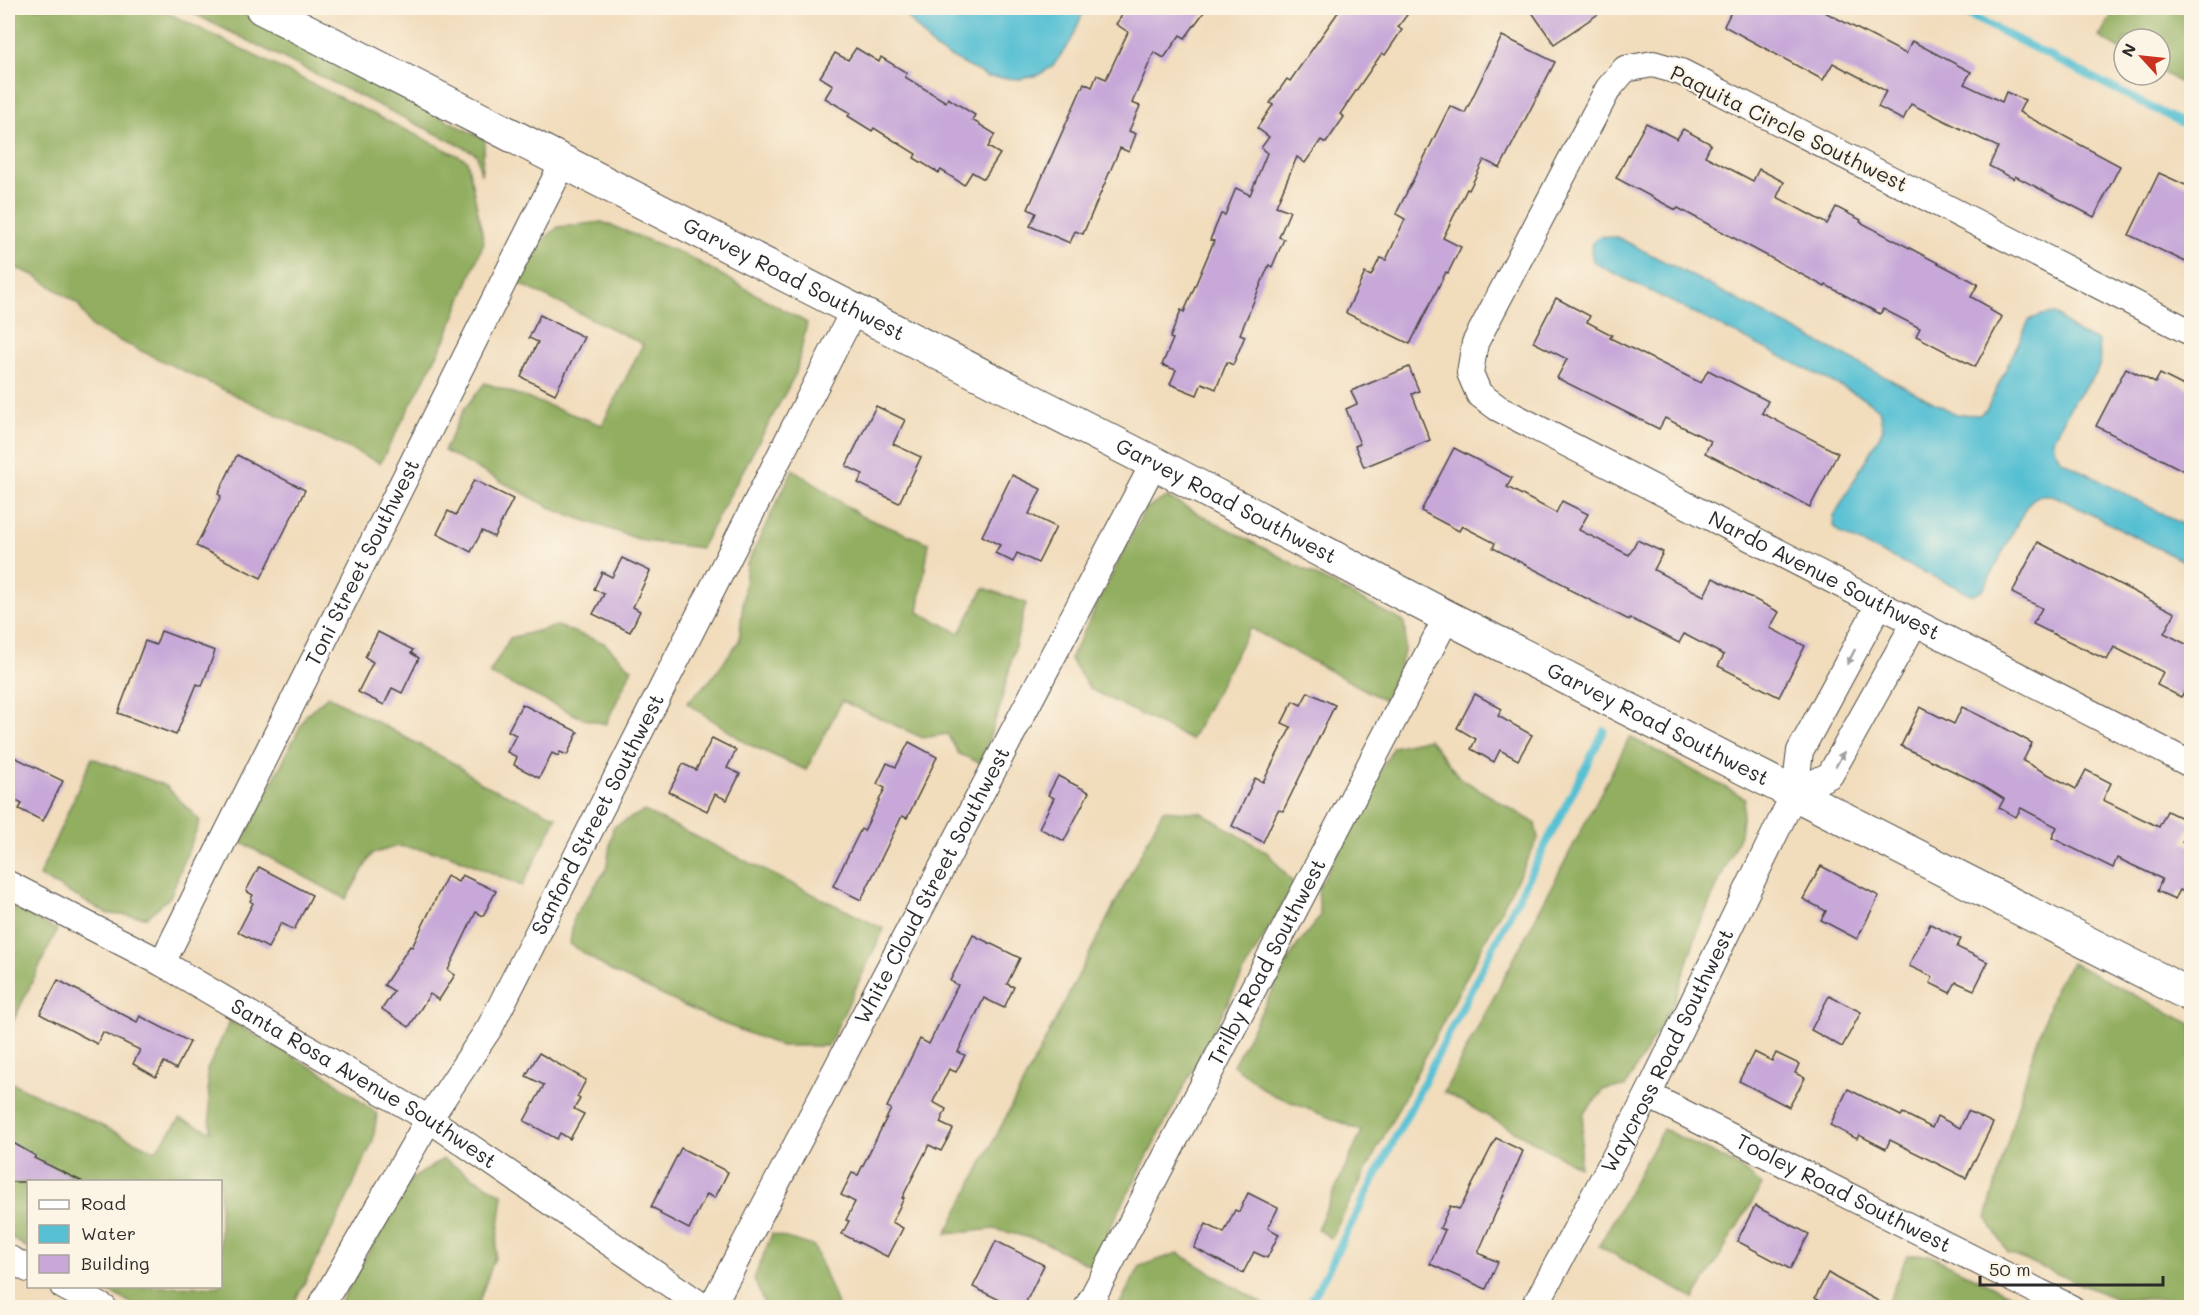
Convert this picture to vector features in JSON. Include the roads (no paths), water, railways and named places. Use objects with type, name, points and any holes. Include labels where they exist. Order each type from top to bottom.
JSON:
[{"type":"street","name":"Garvey Road Southwest","points":[[262,8],[2192,996]]},
{"type":"street","name":"Paquita Circle Southwest","points":[[1470,373],[1475,342],[1608,88],[1625,69],[1653,64],[1682,72],[2192,333]]},
{"type":"street","name":"Toni Street Southwest","points":[[162,963],[564,161]]},
{"type":"street","name":"Sanford Street Southwest","points":[[320,1308],[429,1119],[490,1028],[854,310]]},
{"type":"street","name":"Nardo Avenue Southwest","points":[[1470,373],[1479,394],[1498,408],[2192,765]]},
{"type":"street","name":"White Cloud Street Southwest","points":[[711,1308],[1154,464]]},
{"type":"street","name":"Waycross Road Southwest","points":[[1534,1308],[1648,1095],[1795,792],[1800,752],[1879,605]]},
{"type":"street","name":"Trilby Road Southwest","points":[[1087,1308],[1448,616]]},
{"type":"street","points":[[1795,792],[1830,776],[1914,624]]},
{"type":"street","name":"Santa Rosa Avenue Southwest","points":[[8,884],[162,963],[429,1119],[705,1308]]},
{"type":"street","name":"Tooley Road Southwest","points":[[1648,1095],[2071,1308]]},
{"type":"street","points":[[8,1258],[27,1268]]},
{"type":"street","points":[[65,1288],[104,1308]]},
{"type":"water","points":[[900,8],[1085,8],[1071,41],[1052,67],[1038,75],[1021,79],[988,77],[935,49]]},
{"type":"water","points":[[1600,236],[1619,238],[1956,414],[1979,415],[1987,409],[2029,320],[2049,314],[2059,316],[2080,334],[2099,341],[2100,363],[2096,374],[2074,400],[2053,440],[2055,450],[2061,460],[2191,529],[2191,565],[2055,496],[2046,495],[2036,497],[2027,505],[1983,590],[1973,595],[1841,534],[1833,526],[1834,516],[1883,429],[1879,409],[1860,396],[1602,267],[1593,261],[1591,253],[1593,244]]},
{"type":"waterway","points":[[1955,8],[2192,128]]},
{"type":"waterway","points":[[1308,1308],[1604,731]]}]
